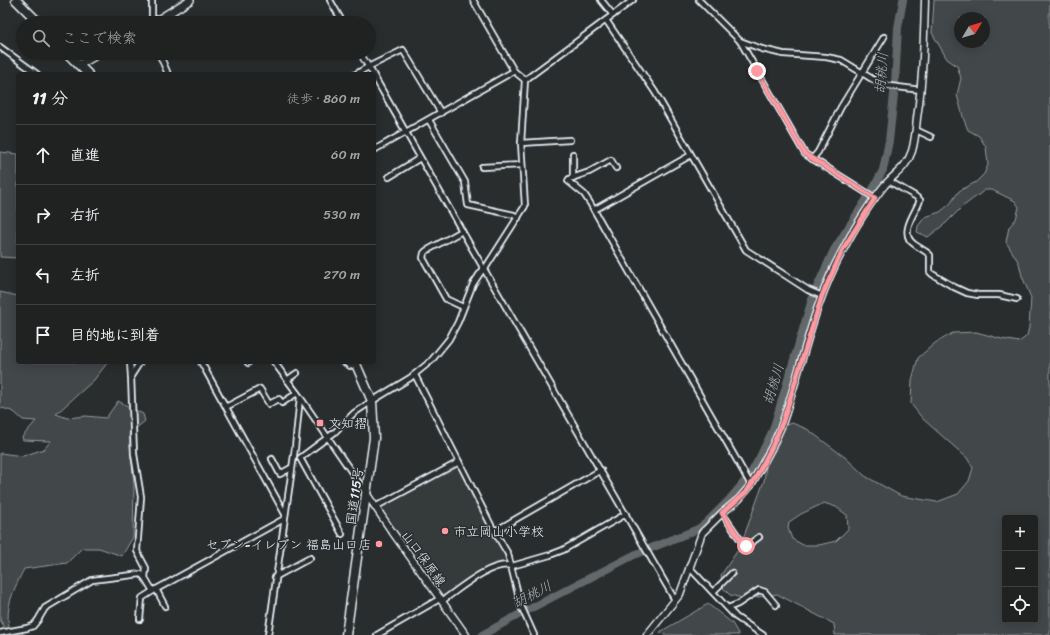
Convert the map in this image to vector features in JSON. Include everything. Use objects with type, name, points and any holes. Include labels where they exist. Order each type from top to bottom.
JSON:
[{"type":"highway","points":[[16,0],[32,16]]},
{"type":"highway","points":[[24,0],[39,16]]},
{"type":"highway","points":[[76,60],[90,72]]},
{"type":"highway","points":[[78,60],[87,72]]},
{"type":"highway","name":"国道115号","points":[[346,635],[374,438],[372,401],[356,364]]},
{"type":"main road","points":[[164,16],[190,0]]},
{"type":"main road","points":[[81,64],[88,60]]},
{"type":"street","points":[[152,0],[152,16]]},
{"type":"street","points":[[330,0],[339,16]]},
{"type":"street","points":[[473,0],[514,71],[525,80]]},
{"type":"street","points":[[602,0],[613,15]]},
{"type":"street","points":[[272,459],[280,474],[335,432],[354,413],[415,375],[431,361],[445,345],[458,322],[477,277],[484,269],[525,206],[521,143],[525,80],[633,0]]},
{"type":"street","points":[[699,0],[740,41],[805,154],[875,198]]},
{"type":"street","points":[[648,635],[682,589],[700,538],[705,530],[739,499],[751,485],[772,447],[781,427],[822,296],[843,249],[875,198],[884,186],[900,171],[910,156],[914,144],[921,90],[926,0]]},
{"type":"street","points":[[606,20],[655,92],[746,250],[808,290],[822,296]]},
{"type":"street","points":[[812,159],[818,152],[836,117],[884,37]]},
{"type":"street","points":[[740,41],[762,49],[783,54],[826,57],[841,60],[886,86],[921,90]]},
{"type":"street","points":[[0,47],[16,59]]},
{"type":"street","points":[[359,72],[403,50],[441,113]]},
{"type":"street","points":[[18,60],[34,72]]},
{"type":"street","points":[[162,60],[167,72]]},
{"type":"street","points":[[364,60],[371,72]]},
{"type":"street","points":[[376,149],[514,71]]},
{"type":"street","points":[[376,80],[675,600]]},
{"type":"street","points":[[429,120],[465,182],[468,205],[514,215],[518,218]]},
{"type":"street","points":[[916,130],[931,136]]},
{"type":"street","points":[[521,143],[570,140]]},
{"type":"street","points":[[573,154],[573,178]]},
{"type":"street","points":[[594,210],[691,155]]},
{"type":"street","points":[[389,177],[420,158]]},
{"type":"street","points":[[616,168],[611,160],[589,172],[569,179],[568,181],[584,194],[594,210],[751,485]]},
{"type":"street","points":[[482,167],[522,165]]},
{"type":"street","points":[[889,181],[920,200],[909,223],[907,233],[912,243],[930,255],[930,272],[932,274],[967,293],[978,295],[999,295],[1017,299]]},
{"type":"street","points":[[462,231],[426,251],[423,258],[446,299],[464,307]]},
{"type":"street","points":[[130,364],[134,454],[141,497],[137,551],[146,568],[145,578]]},
{"type":"street","points":[[131,376],[139,364]]},
{"type":"street","points":[[202,364],[285,514]]},
{"type":"street","points":[[276,364],[366,493]]},
{"type":"street","points":[[288,380],[297,373]]},
{"type":"street","points":[[415,375],[508,554],[521,606],[534,635]]},
{"type":"street","points":[[226,407],[260,389],[269,404],[279,399],[282,403],[298,395]]},
{"type":"street","points":[[268,635],[297,428],[298,395]]},
{"type":"street","points":[[300,458],[342,534]]},
{"type":"street","points":[[375,507],[459,462]]},
{"type":"street","points":[[495,531],[601,470]]},
{"type":"street","name":"山口保原線","points":[[366,493],[466,635]]},
{"type":"street","points":[[722,513],[744,545],[748,545],[759,537]]},
{"type":"street","points":[[377,635],[441,600],[483,572],[506,565],[512,566],[564,550],[626,514]]},
{"type":"street","points":[[140,619],[142,598],[284,519]]},
{"type":"street","points":[[275,577],[310,558]]},
{"type":"street","points":[[689,567],[736,617],[763,635]]},
{"type":"street","points":[[713,592],[732,573]]},
{"type":"street","points":[[0,633],[33,626],[45,608],[92,580],[141,574],[166,606]]},
{"type":"street","points":[[728,608],[738,604],[759,590],[765,592],[776,605]]},
{"type":"shaded area","points":[[934,0],[1050,0],[1050,635],[835,635],[834,624],[777,594],[746,599],[730,595],[723,588],[721,575],[740,547],[764,481],[770,438],[783,427],[792,423],[807,429],[846,458],[865,476],[901,496],[937,502],[958,494],[969,481],[973,468],[967,458],[923,419],[911,404],[912,380],[918,358],[935,343],[953,333],[976,332],[1019,342],[1027,336],[1029,327],[1031,298],[1022,276],[1019,263],[1006,242],[1009,227],[1016,219],[1019,207],[1015,201],[992,190],[985,190],[962,207],[946,223],[928,237],[917,232],[918,226],[925,217],[940,212],[950,204],[959,191],[976,182],[984,174],[988,165],[986,147],[979,136],[968,130],[964,120],[957,95],[961,78],[957,66],[947,59],[932,33]],"holes":[[[824,503],[836,507],[847,515],[848,529],[836,541],[819,545],[803,545],[792,539],[788,528],[789,522],[801,514]]]},
{"type":"shaded area","points":[[0,152],[16,154],[16,258],[0,257]]},
{"type":"shaded area","points":[[0,292],[16,296],[16,364],[106,364],[94,380],[56,414],[67,418],[86,416],[106,418],[118,401],[143,414],[145,421],[129,434],[134,485],[133,537],[122,556],[99,548],[82,548],[67,563],[24,569],[12,597],[8,611],[8,619],[9,626],[25,635],[10,635],[0,620],[0,453],[23,456],[44,449],[51,441],[23,440],[22,437],[36,421],[23,420],[14,412],[0,408]]},
{"type":"shaded area","name":"市立岡山小学校","points":[[457,465],[459,466],[507,560],[504,564],[485,568],[446,594],[442,592],[381,507]]},
{"type":"shaded area","points":[[708,604],[732,623],[739,635],[665,635],[660,632]]},
{"type":"waterway","name":"胡桃川","points":[[482,635],[634,555],[698,529],[729,500],[750,475],[773,430],[813,296],[834,250],[872,191],[883,170],[889,141],[895,85],[898,28],[903,0]]},
{"type":"place","name":"文知摺","points":[[320,423]]},
{"type":"place","name":"市立岡山小学校","points":[[445,531]]},
{"type":"place","name":"セブン-イレブン 福島山口店","points":[[379,544]]},
{"type":"route","points":[[746,546],[722,513],[747,491],[777,438],[822,296],[843,249],[875,198],[805,154],[757,71]]}]
